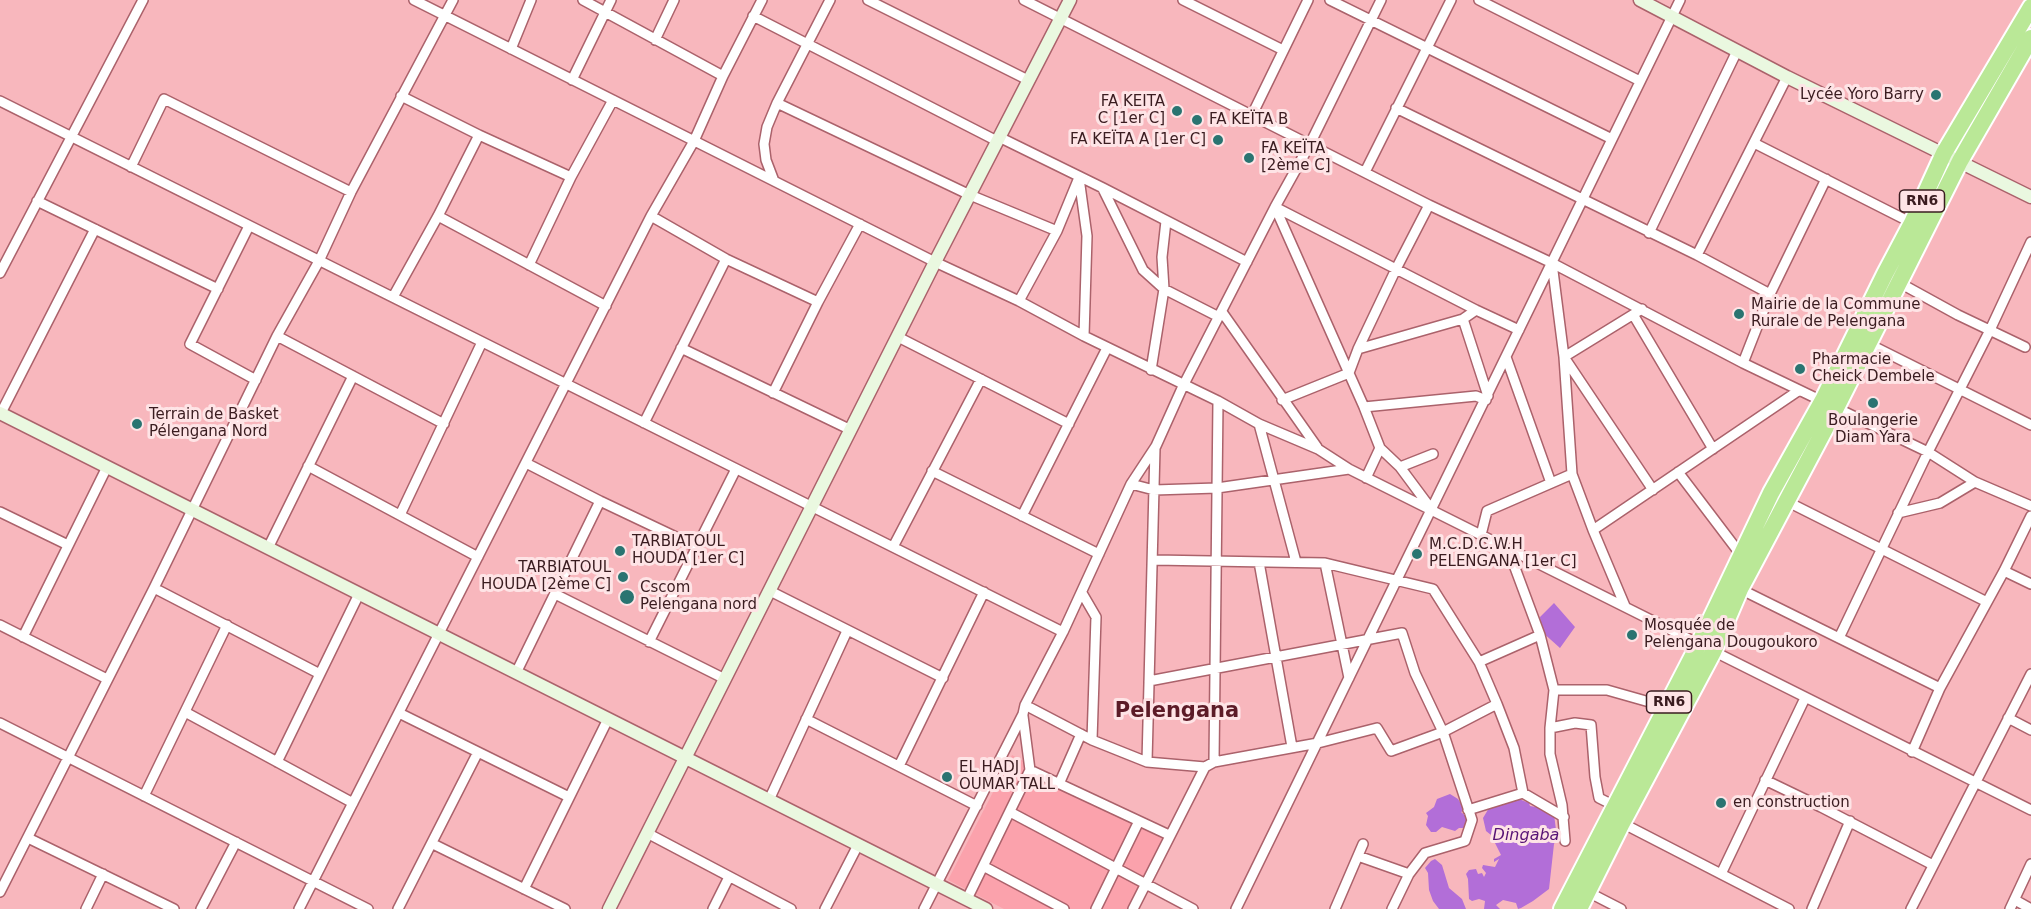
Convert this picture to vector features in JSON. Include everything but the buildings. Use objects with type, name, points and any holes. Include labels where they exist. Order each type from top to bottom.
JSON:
[{"type":"highway","name":"RN6","points":[[1579,909],[1580,888],[1615,806],[1667,707],[1706,648],[1786,501],[1830,404],[1884,274],[1912,222],[1944,153],[2031,7]]},
{"type":"highway","name":"RN6","points":[[1562,909],[1580,888],[1622,824],[1706,648],[1741,555],[1772,493],[1868,343],[1960,161],[2031,39]]},
{"type":"street","points":[[0,273],[143,0]]},
{"type":"street","points":[[414,0],[935,262],[1018,301],[1183,386],[1218,401],[1259,424],[1318,449],[1366,478],[2031,810]]},
{"type":"street","points":[[0,892],[154,588],[277,336],[319,261],[351,192],[453,0]]},
{"type":"street","points":[[511,49],[531,0]]},
{"type":"street","points":[[583,0],[723,76]]},
{"type":"street","points":[[572,80],[611,0]]},
{"type":"street","points":[[655,40],[674,0]]},
{"type":"street","points":[[299,909],[651,216],[694,141],[723,76],[762,0]]},
{"type":"street","points":[[774,181],[766,160],[764,144],[767,127],[830,0]]},
{"type":"street","points":[[868,0],[1028,80]]},
{"type":"street","points":[[1024,0],[1429,205],[1551,263],[1798,391],[1830,404],[1928,453],[1976,482],[2031,506]]},
{"type":"street","points":[[609,909],[935,262],[1070,0]]},
{"type":"street","points":[[1183,0],[1283,50]]},
{"type":"street","points":[[1252,115],[1308,0]]},
{"type":"street","points":[[1330,0],[1612,139]]},
{"type":"street","points":[[924,909],[1082,593],[1131,484],[1156,446],[1183,386],[1310,144],[1381,0]]},
{"type":"street","points":[[1365,172],[1451,0]]},
{"type":"street","points":[[1479,0],[1640,81]]},
{"type":"street","points":[[1640,0],[1787,77],[2031,197]]},
{"type":"street","points":[[1236,909],[1680,0]]},
{"type":"street","points":[[753,16],[998,139],[1103,188],[1247,262]]},
{"type":"street","points":[[1649,233],[1737,51]]},
{"type":"street","points":[[1697,255],[1787,77]]},
{"type":"street","points":[[401,96],[571,177]]},
{"type":"street","points":[[131,167],[164,99],[351,192]]},
{"type":"street","points":[[529,265],[571,177],[613,100]]},
{"type":"street","points":[[1,103],[1063,632]]},
{"type":"street","points":[[777,103],[970,195],[1057,231]]},
{"type":"street","points":[[1396,108],[1697,255],[1770,294]]},
{"type":"street","points":[[393,297],[479,135]]},
{"type":"street","points":[[1755,143],[1912,222]]},
{"type":"street","points":[[1018,301],[1057,231],[1079,178]]},
{"type":"street","points":[[1079,178],[1087,236],[1084,336]]},
{"type":"street","points":[[1743,363],[1770,294],[1826,179]]},
{"type":"street","points":[[1103,188],[1143,270],[1164,289],[1220,314],[1318,449]]},
{"type":"street","points":[[37,201],[218,289]]},
{"type":"street","points":[[1282,400],[1349,373],[1396,269],[1429,205]]},
{"type":"street","points":[[1275,207],[1519,330]]},
{"type":"street","points":[[1275,207],[1380,448],[1400,467],[1432,509]]},
{"type":"street","points":[[438,216],[606,306]]},
{"type":"street","points":[[651,216],[726,259],[818,302]]},
{"type":"street","points":[[1152,370],[1164,289],[1162,257],[1166,221]]},
{"type":"street","points":[[773,393],[860,224]]},
{"type":"street","points":[[249,226],[190,344],[256,380]]},
{"type":"street","points":[[95,229],[0,413],[987,909]]},
{"type":"street","points":[[1839,638],[2031,242]]},
{"type":"street","points":[[644,423],[726,259]]},
{"type":"street","points":[[1551,263],[1564,357],[1572,474],[1625,606]]},
{"type":"street","points":[[1898,282],[2025,347]]},
{"type":"street","points":[[1564,357],[1642,309]]},
{"type":"street","points":[[1358,349],[1463,319],[1476,310]]},
{"type":"street","points":[[1634,316],[1713,450]]},
{"type":"street","points":[[1463,319],[1487,398]]},
{"type":"street","points":[[277,336],[444,424]]},
{"type":"street","points":[[898,337],[1069,424]]},
{"type":"street","points":[[400,515],[482,342]]},
{"type":"street","points":[[1868,343],[2031,425]]},
{"type":"street","points":[[681,348],[851,430]]},
{"type":"street","points":[[1022,516],[1107,348]]},
{"type":"street","points":[[1506,357],[1551,483]]},
{"type":"street","points":[[1564,357],[1653,490]]},
{"type":"street","points":[[268,548],[353,376]]},
{"type":"street","points":[[893,547],[981,379]]},
{"type":"street","points":[[1593,530],[1798,391]]},
{"type":"street","points":[[1364,407],[1476,396],[1487,398]]},
{"type":"street","points":[[1214,762],[1218,401]]},
{"type":"street","points":[[1259,424],[1296,562]]},
{"type":"street","points":[[1147,762],[1156,446]]},
{"type":"street","points":[[1366,478],[1380,448]]},
{"type":"street","points":[[1400,467],[1433,453]]},
{"type":"street","points":[[526,463],[600,501],[697,546]]},
{"type":"street","points":[[308,466],[478,557]]},
{"type":"street","points":[[23,637],[107,467]]},
{"type":"street","points":[[649,642],[736,469]]},
{"type":"street","points":[[1131,484],[1154,490],[1217,488],[1349,469]]},
{"type":"street","points":[[933,471],[1099,554]]},
{"type":"street","points":[[1678,472],[1741,555]]},
{"type":"street","points":[[1481,535],[1487,511],[1572,474]]},
{"type":"street","points":[[1898,513],[1940,503],[1976,482]]},
{"type":"street","points":[[516,673],[600,501]]},
{"type":"street","points":[[1786,501],[1987,602]]},
{"type":"street","points":[[0,512],[68,545]]},
{"type":"street","points":[[1912,752],[1940,688],[2004,571],[2031,516]]},
{"type":"street","points":[[1508,549],[1540,635],[1554,690],[1550,753],[1564,817],[1565,841]]},
{"type":"street","points":[[1154,560],[1325,563],[1433,589],[1479,662],[1514,748],[1523,793]]},
{"type":"street","points":[[1259,562],[1292,747]]},
{"type":"street","points":[[1325,563],[1349,678]]},
{"type":"street","points":[[2004,571],[2031,584]]},
{"type":"street","points":[[154,588],[320,674]]},
{"type":"street","points":[[1740,589],[1940,688]]},
{"type":"street","points":[[770,591],[943,678]]},
{"type":"street","points":[[899,766],[984,592]]},
{"type":"street","points":[[1082,593],[1096,617],[1092,740]]},
{"type":"street","points":[[277,762],[359,594]]},
{"type":"street","points":[[555,594],[725,679]]},
{"type":"street","points":[[0,625],[107,679]]},
{"type":"street","points":[[144,796],[227,626]]},
{"type":"street","points":[[769,800],[847,631]]},
{"type":"street","points":[[1149,681],[1402,633],[1415,673],[1443,732],[1472,820],[1465,841],[1425,852],[1409,874],[1392,909]]},
{"type":"street","points":[[1479,662],[1540,635]]},
{"type":"street","points":[[1911,909],[2031,674]]},
{"type":"street","points":[[1554,690],[1606,690],[1667,707]]},
{"type":"street","points":[[1721,874],[1805,698]]},
{"type":"street","points":[[1024,710],[1147,762],[1205,766],[1214,762],[1318,743],[1377,728],[1391,750],[1443,732],[1497,704]]},
{"type":"street","points":[[967,899],[1030,770],[1024,710]]},
{"type":"street","points":[[185,712],[353,804]]},
{"type":"street","points":[[399,712],[569,797]]},
{"type":"street","points":[[2007,718],[2031,730]]},
{"type":"street","points":[[524,889],[608,719]]},
{"type":"street","points":[[806,719],[977,806]]},
{"type":"street","points":[[0,723],[368,909]]},
{"type":"street","points":[[1550,728],[1575,723],[1591,724],[1599,798],[1615,806]]},
{"type":"street","points":[[1059,784],[1081,734]]},
{"type":"street","points":[[399,909],[478,752]]},
{"type":"street","points":[[1133,909],[1205,766]]},
{"type":"street","points":[[1030,770],[1169,835]]},
{"type":"street","points":[[1765,780],[1933,865]]},
{"type":"street","points":[[1468,810],[1523,793],[1564,817]]},
{"type":"street","points":[[1010,812],[1193,909]]},
{"type":"street","points":[[1096,909],[1139,821]]},
{"type":"street","points":[[1812,909],[1850,822]]},
{"type":"street","points":[[1622,824],[1789,909]]},
{"type":"street","points":[[647,833],[791,909]]},
{"type":"street","points":[[28,838],[174,909]]},
{"type":"street","points":[[201,909],[236,842]]},
{"type":"street","points":[[433,844],[565,909]]},
{"type":"street","points":[[1335,909],[1363,844]]},
{"type":"street","points":[[825,909],[858,845]]},
{"type":"street","points":[[1358,856],[1409,874]]},
{"type":"street","points":[[2031,864],[2012,905],[2031,909]]},
{"type":"street","points":[[983,866],[1065,909]]},
{"type":"street","points":[[86,909],[102,874]]},
{"type":"street","points":[[713,909],[729,877]]},
{"type":"street","points":[[1580,888],[1621,909]]},
{"type":"shaded area","points":[[1012,755],[1166,836],[1128,909],[1004,909],[948,880]]},
{"type":"water","points":[[1554,603],[1575,627],[1560,648],[1541,631],[1540,617]]},
{"type":"water","points":[[1450,794],[1458,799],[1465,810],[1461,812],[1467,817],[1467,825],[1455,831],[1442,827],[1436,832],[1431,832],[1426,825],[1428,816],[1426,813],[1434,807],[1437,799]]},
{"type":"water","name":"Dingaba","points":[[1519,799],[1529,803],[1530,806],[1547,809],[1554,814],[1557,838],[1554,844],[1549,889],[1518,909],[1516,903],[1503,900],[1496,905],[1500,909],[1484,909],[1485,901],[1469,899],[1466,874],[1469,870],[1476,869],[1478,874],[1482,873],[1484,877],[1486,873],[1482,868],[1483,865],[1495,867],[1499,859],[1494,862],[1494,859],[1501,855],[1491,835],[1486,831],[1483,818],[1489,808]]},
{"type":"water","points":[[1435,859],[1442,865],[1449,888],[1462,899],[1466,909],[1439,909],[1433,901],[1425,868]]},
{"type":"place","name":"Lycée Yoro Barry","points":[[1936,95]]},
{"type":"place","name":"FA KEITA C [1er C]","points":[[1177,111]]},
{"type":"place","name":"FA KEÏTA B","points":[[1197,120]]},
{"type":"place","name":"FA KEÏTA A [1er C]","points":[[1218,140]]},
{"type":"place","name":"FA KEÏTA [2ème C]","points":[[1249,158]]},
{"type":"place","name":"Mairie de la Commune Rurale de Pelengana","points":[[1739,314]]},
{"type":"place","name":"Pharmacie Cheick Dembele","points":[[1800,369]]},
{"type":"place","name":"Boulangerie Diam Yara","points":[[1873,403]]},
{"type":"place","name":"Terrain de Basket Pélengana Nord","points":[[137,424]]},
{"type":"place","name":"TARBIATOUL HOUDA [1er C]","points":[[620,551]]},
{"type":"place","name":"M.C.D.C.W.H PELENGANA [1er C]","points":[[1417,554]]},
{"type":"place","name":"TARBIATOUL HOUDA [2ème C]","points":[[623,577]]},
{"type":"place","name":"Cscom Pelengana nord","points":[[627,597]]},
{"type":"place","name":"Mosquée de Pelengana Dougoukoro","points":[[1632,635]]},
{"type":"place","name":"EL HADJ OUMAR TALL","points":[[947,777]]},
{"type":"place","name":"en construction","points":[[1721,803]]},
{"type":"district","name":"Pelengana","points":[[1177,712]]}]
